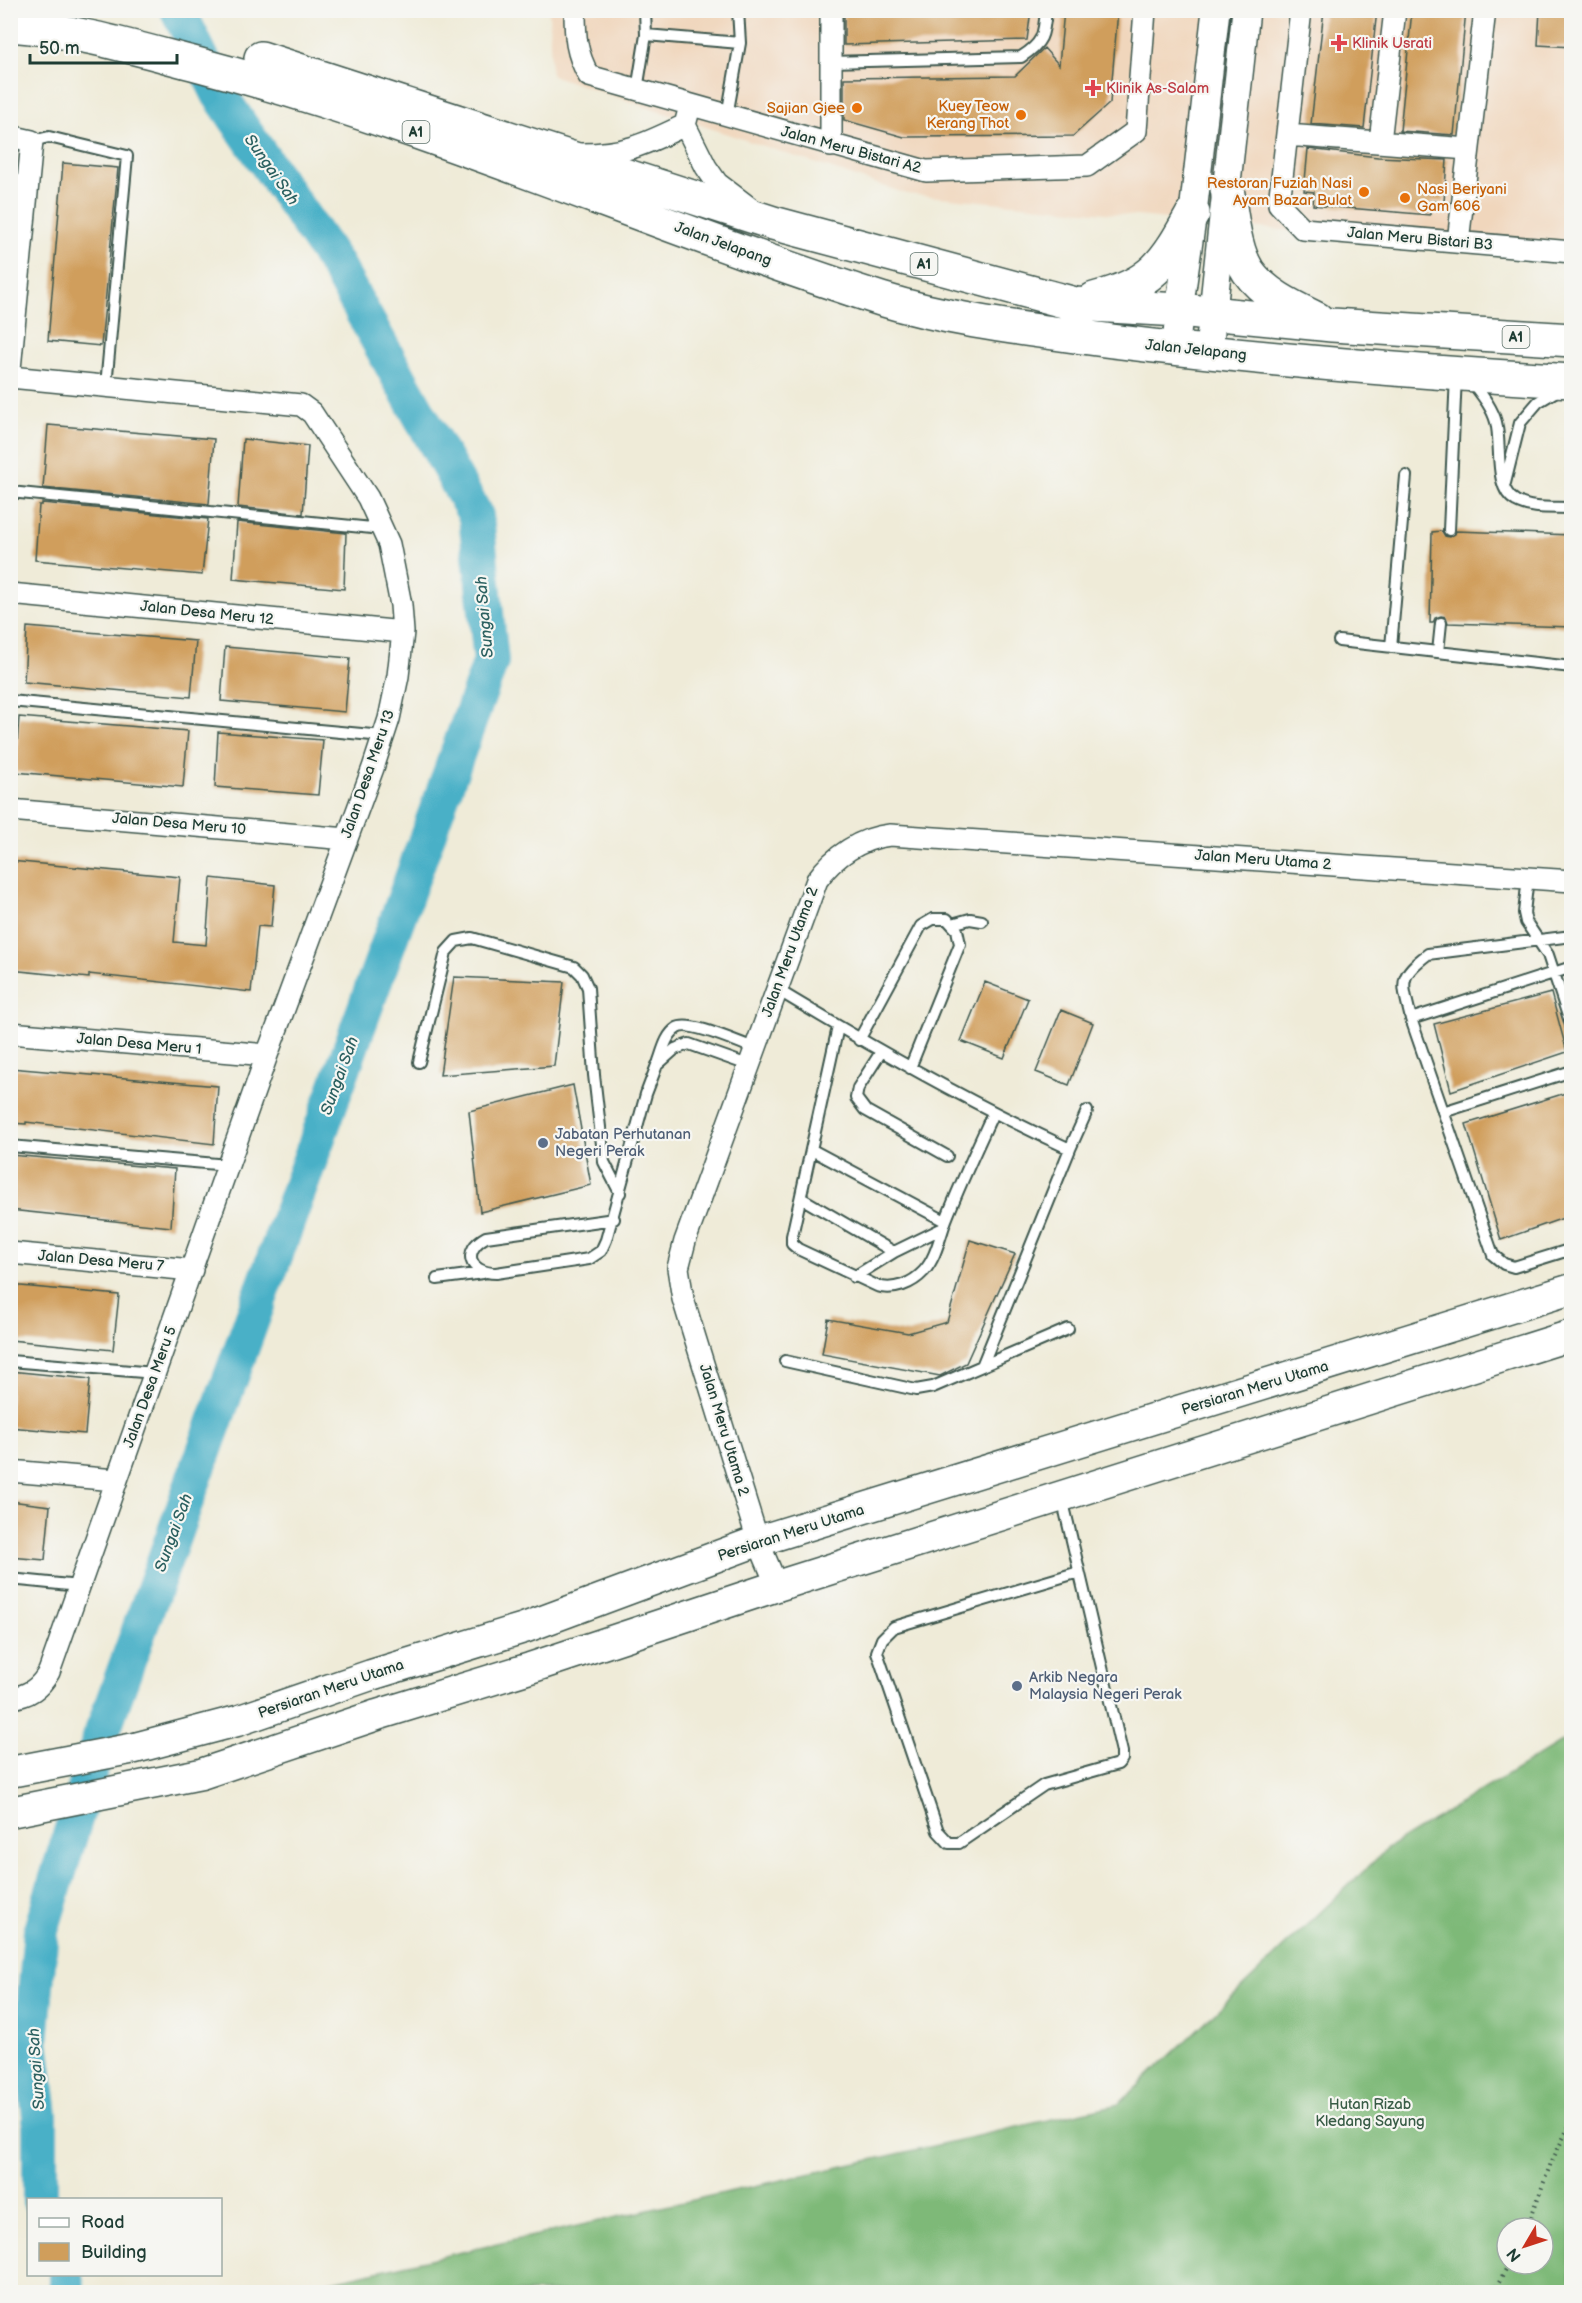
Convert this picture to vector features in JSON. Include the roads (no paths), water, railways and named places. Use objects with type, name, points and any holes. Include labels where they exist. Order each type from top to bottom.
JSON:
[{"type":"main road","name":"Jalan Jelapang","points":[[70,10],[126,36]]},
{"type":"main road","name":"Jalan Jelapang","points":[[10,25],[126,36],[274,73],[561,154],[773,223],[1075,304],[1179,310],[1332,325],[1572,340]]},
{"type":"main road","name":"Jalan Jelapang","points":[[274,73],[428,136],[768,260],[885,300],[1032,330],[1176,349],[1572,382]]},
{"type":"main road","points":[[1227,189],[1239,248],[1248,270],[1265,289],[1296,309],[1332,325]]},
{"type":"main road","points":[[1075,304],[1134,286],[1155,270],[1170,254],[1193,213]]},
{"type":"main road","points":[[1460,333],[1461,374]]},
{"type":"main road","name":"Persiaran Meru Utama","points":[[10,1772],[135,1748],[237,1721],[371,1675],[525,1628],[758,1541],[1572,1289]]},
{"type":"main road","points":[[10,1812],[201,1774],[777,1586],[1572,1335]]},
{"type":"main road","points":[[525,1628],[530,1668]]},
{"type":"street","name":"Jalan Meru Bistari A2","points":[[575,10],[575,39],[580,59],[589,76],[637,90],[688,115],[727,116],[926,171],[1088,166],[1136,131],[1145,10]]},
{"type":"street","points":[[831,10],[831,146]]},
{"type":"street","points":[[1176,349],[1216,10]]},
{"type":"street","points":[[1209,351],[1246,10]]},
{"type":"street","points":[[1301,10],[1287,135],[1468,149]]},
{"type":"street","points":[[1380,142],[1395,10]]},
{"type":"street","points":[[1458,242],[1485,10]]},
{"type":"street","points":[[561,154],[600,154],[639,147],[688,115],[706,167],[717,183],[773,223]]},
{"type":"street","name":"Jalan Meru Bistari B3","points":[[1287,135],[1279,204],[1304,229],[1572,252]]},
{"type":"street","points":[[10,136],[32,141],[10,369]]},
{"type":"street","name":"Jalan Desa Meru 13","points":[[10,377],[301,405],[312,413],[322,426],[368,498],[382,529],[396,574],[403,632],[398,676],[383,736],[267,1055]]},
{"type":"street","name":"Jalan Desa Meru 12","points":[[10,594],[403,632]]},
{"type":"street","name":"Jalan Desa Meru 10","points":[[10,810],[346,839]]},
{"type":"street","name":"Jalan Meru Utama 2","points":[[777,1586],[758,1541],[683,1299],[678,1268],[685,1241],[817,880],[825,868],[839,855],[877,836],[890,835],[1572,881]]},
{"type":"street","name":"Jalan Desa Meru 1","points":[[10,1033],[267,1055]]},
{"type":"street","name":"Jalan Desa Meru 5","points":[[10,1698],[33,1692],[42,1684],[49,1672],[267,1055]]},
{"type":"street","name":"Jalan Desa Meru 7","points":[[10,1253],[192,1270]]},
{"type":"street","points":[[10,1471],[116,1480]]},
{"type":"lane","points":[[637,90],[646,35],[645,10]]},
{"type":"lane","points":[[727,116],[740,43],[738,10]]},
{"type":"lane","points":[[830,62],[1021,57],[1036,48],[1044,35],[1046,10]]},
{"type":"lane","points":[[646,35],[740,43]]},
{"type":"lane","points":[[32,141],[49,137],[127,156],[106,386]]},
{"type":"lane","points":[[1461,374],[1485,400],[1496,421],[1504,489],[1514,500],[1529,506],[1572,508]]},
{"type":"lane","points":[[1449,530],[1461,374]]},
{"type":"lane","points":[[1504,489],[1520,423],[1538,402],[1572,382]]},
{"type":"lane","points":[[1391,647],[1406,476]]},
{"type":"lane","points":[[10,492],[382,529]]},
{"type":"lane","points":[[1438,652],[1441,623]]},
{"type":"lane","points":[[1339,640],[1572,667]]},
{"type":"lane","points":[[10,701],[383,736]]},
{"type":"lane","points":[[1528,877],[1524,914],[1526,922],[1548,955],[1572,1028]]},
{"type":"lane","points":[[858,1040],[921,927],[933,919],[947,920],[960,937],[960,944],[910,1068]]},
{"type":"lane","points":[[952,924],[970,919],[982,921]]},
{"type":"lane","points":[[1572,936],[1428,954],[1410,968],[1403,984],[1411,1019],[1493,1255],[1504,1264],[1515,1267],[1572,1249]]},
{"type":"lane","points":[[419,1062],[446,952],[456,942],[472,938],[574,967],[582,975],[588,988],[594,1075],[604,1162],[620,1192]]},
{"type":"lane","points":[[1411,1019],[1572,966]]},
{"type":"lane","points":[[776,989],[858,1040],[993,1113],[1071,1149]]},
{"type":"lane","points":[[437,1279],[589,1259],[601,1251],[614,1219],[646,1094],[669,1036],[678,1027],[690,1026],[751,1057]]},
{"type":"lane","points":[[837,1027],[792,1236],[792,1244],[798,1249],[854,1277],[886,1289],[911,1281],[929,1264],[993,1113]]},
{"type":"lane","points":[[657,1065],[675,1050],[689,1044],[751,1057]]},
{"type":"lane","points":[[881,1052],[858,1088],[856,1098],[858,1102],[873,1115],[947,1156]]},
{"type":"lane","points":[[1443,1112],[1572,1071]]},
{"type":"lane","points":[[982,1366],[1087,1111]]},
{"type":"lane","points":[[10,1146],[228,1165]]},
{"type":"lane","points":[[812,1150],[944,1224]]},
{"type":"lane","points":[[801,1198],[894,1252]]},
{"type":"lane","points":[[484,1273],[476,1269],[472,1260],[472,1250],[477,1242],[486,1237],[614,1219]]},
{"type":"lane","points":[[854,1277],[944,1224]]},
{"type":"lane","points":[[785,1361],[916,1390],[933,1387],[1068,1329]]},
{"type":"lane","points":[[10,1361],[155,1373]]},
{"type":"lane","points":[[1061,1496],[1122,1752],[1122,1759],[1118,1764],[1044,1785],[959,1843],[949,1843],[938,1831],[877,1652],[882,1639],[894,1628],[1079,1572]]},
{"type":"lane","points":[[10,1579],[79,1586]]},
{"type":"waterway","name":"Sungai Sah","points":[[40,2198],[40,2116],[31,2041],[41,1930],[100,1738],[491,661],[476,516],[335,263],[219,94],[178,10]]},
{"type":"waterway","name":"Sungai Sah","points":[[66,2276],[67,2292]]},
{"type":"place","name":"Klinik Usrati","points":[[1339,43]]},
{"type":"place","name":"Klinik As-Salam","points":[[1093,88]]},
{"type":"place","name":"Sajian Gjee","points":[[857,108]]},
{"type":"place","name":"Kuey Teow Kerang Thot","points":[[1021,115]]},
{"type":"place","name":"Restoran Fuziah Nasi Ayam Bazar Bulat","points":[[1364,192]]},
{"type":"place","name":"Nasi Beriyani Gam 606","points":[[1405,198]]},
{"type":"place","name":"Jabatan Perhutanan Negeri Perak","points":[[543,1143]]},
{"type":"place","name":"Arkib Negara Malaysia Negeri Perak","points":[[1017,1686]]},
{"type":"park label","name":"Hutan Rizab Kledang Sayung","points":[[1370,2112]]}]
